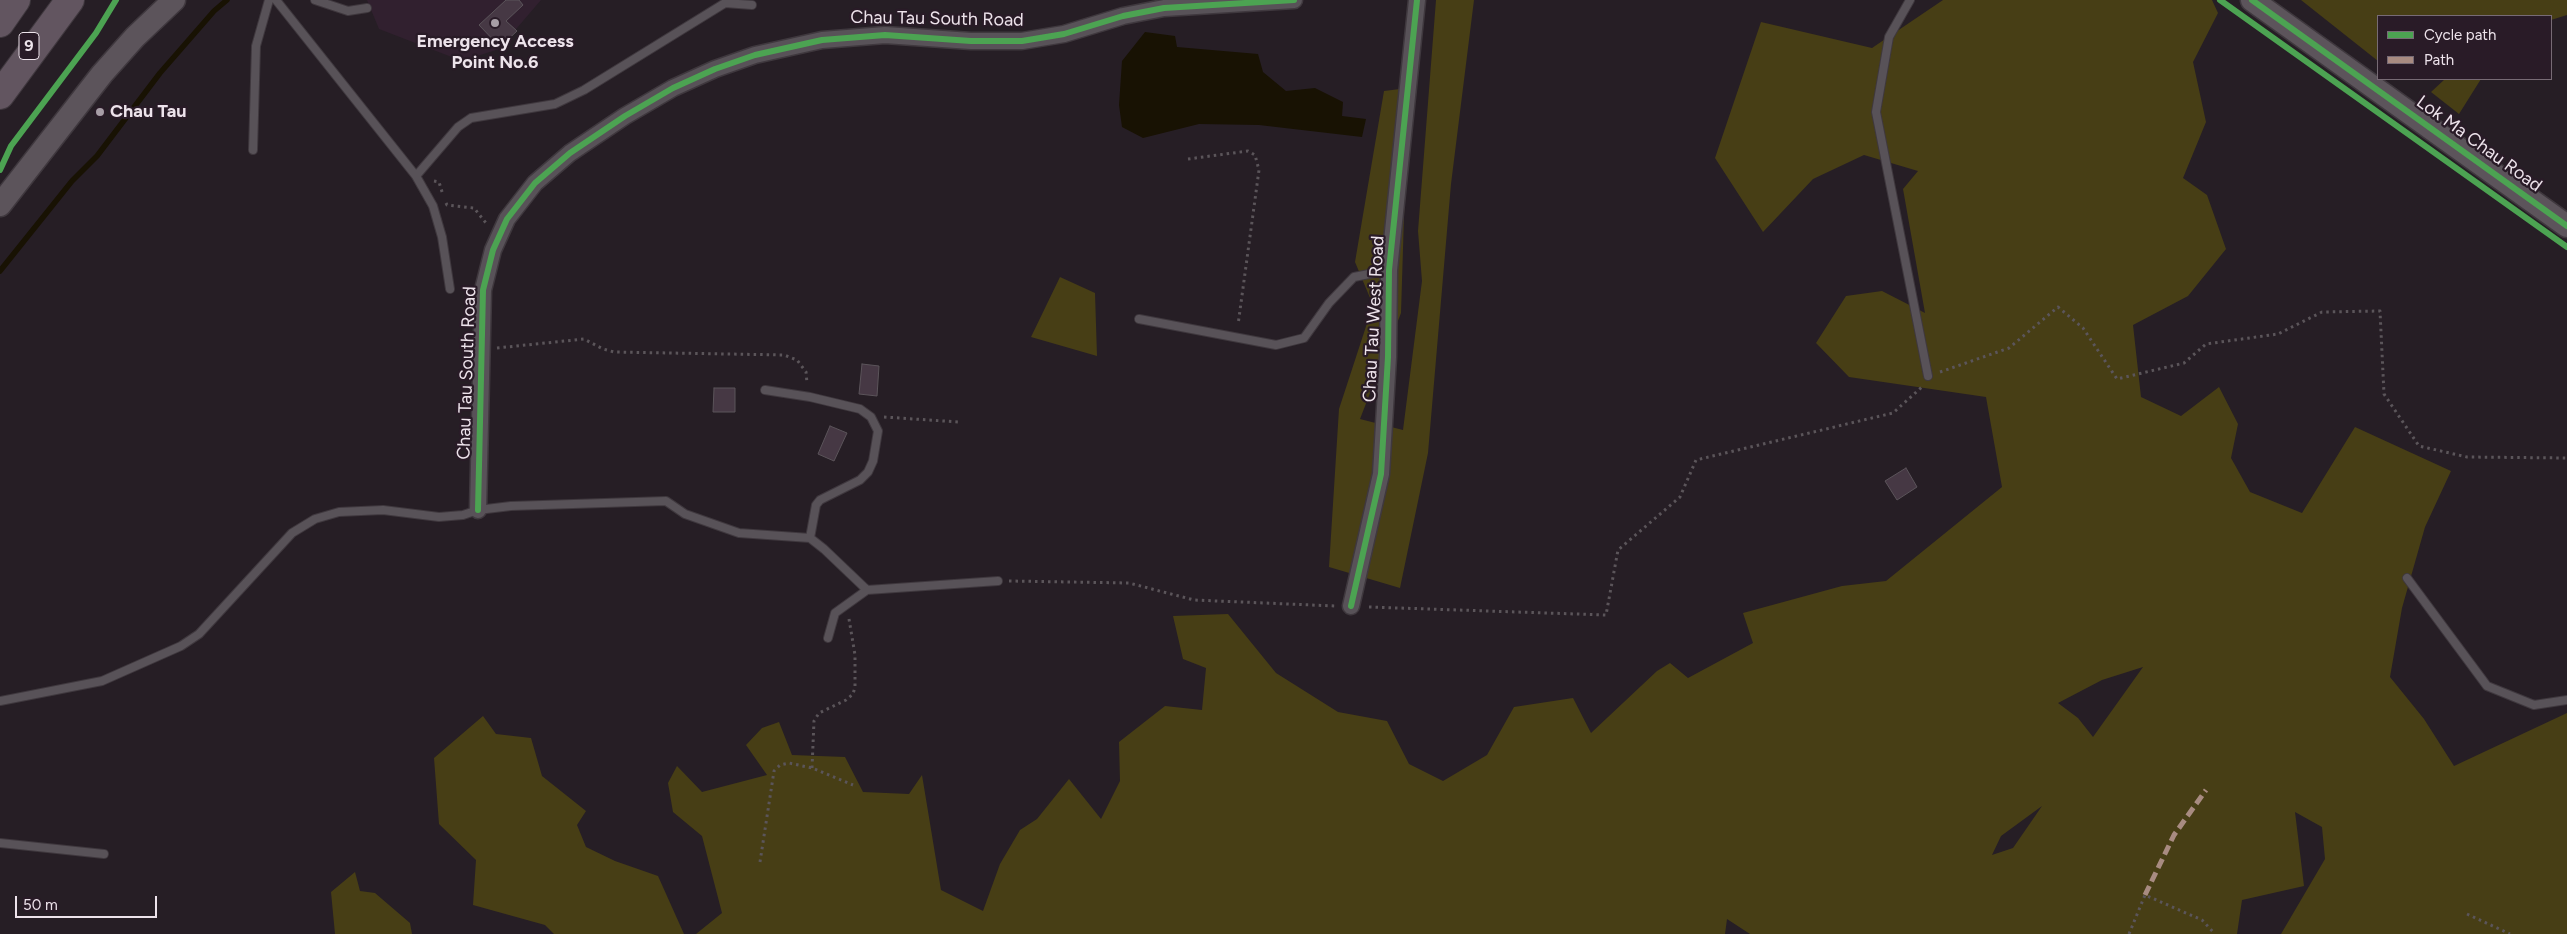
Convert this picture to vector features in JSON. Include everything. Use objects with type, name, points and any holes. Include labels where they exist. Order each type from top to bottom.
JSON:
[{"type":"highway","points":[[0,10],[5,0]]},
{"type":"highway","name":"9","points":[[0,23],[16,0]]},
{"type":"highway","name":"9","points":[[0,94],[58,0]]},
{"type":"highway","points":[[0,94],[70,0]]},
{"type":"street","points":[[0,205],[102,74],[135,37],[174,0]]},
{"type":"street","name":"Chau Tau South Road","points":[[478,510],[483,290],[488,263],[497,237],[516,204],[535,183],[600,132],[673,88],[715,69],[755,55],[822,40],[863,36],[910,36],[971,41],[1022,41],[1064,34],[1123,16],[1164,8],[1294,0]]},
{"type":"street","name":"Chau Tau West Road","points":[[1351,606],[1380,474],[1388,357],[1389,270],[1417,0]]},
{"type":"street","name":"Lok Ma Chau Road","points":[[2252,0],[2567,226]]},
{"type":"lane","points":[[253,150],[256,46],[269,0]]},
{"type":"lane","points":[[276,0],[416,176],[433,206],[440,229],[450,288]]},
{"type":"lane","points":[[315,0],[348,11],[367,8]]},
{"type":"lane","points":[[1910,0],[1889,37],[1876,112],[1928,376]]},
{"type":"lane","points":[[416,176],[458,127],[471,118],[555,104],[584,90],[721,3],[737,2],[752,6]]},
{"type":"lane","points":[[1139,319],[1276,345],[1304,338],[1329,303],[1354,277],[1389,270]]},
{"type":"lane","points":[[764,390],[810,397],[860,409],[871,417],[878,431],[873,461],[868,472],[860,480],[820,500],[816,505],[810,538]]},
{"type":"lane","points":[[0,700],[102,681],[181,646],[199,634],[292,533],[315,519],[339,512],[383,510],[438,517],[463,515],[478,510],[511,506],[666,501],[685,514],[739,533],[810,538],[868,590]]},
{"type":"lane","points":[[2407,578],[2487,686],[2534,704],[2567,700]]},
{"type":"lane","points":[[828,638],[835,613],[846,603],[868,590],[998,581]]},
{"type":"lane","points":[[0,843],[104,854]]},
{"type":"path","points":[[1188,159],[1248,150],[1256,156],[1259,170],[1236,338]]},
{"type":"path","points":[[416,176],[439,182],[447,205],[474,208],[497,237]]},
{"type":"path","points":[[998,581],[1130,583],[1194,600],[1606,615],[1618,550],[1680,497],[1696,460],[1893,413],[1921,390],[1928,376],[2009,348],[2058,307],[2083,328],[2117,379],[2184,363],[2206,344],[2278,334],[2322,312],[2380,311],[2384,394],[2419,446],[2467,457],[2567,458]]},
{"type":"path","points":[[481,349],[584,339],[603,350],[614,352],[784,355],[798,360],[806,372],[810,397]]},
{"type":"path","points":[[871,417],[959,422]]},
{"type":"path","points":[[812,768],[814,721],[819,713],[846,700],[853,694],[855,687],[853,632],[846,603]]},
{"type":"path","points":[[760,862],[774,771],[780,765],[789,763],[812,768],[853,785]]},
{"type":"path","points":[[2129,934],[2145,895],[2202,920],[2215,934]]},
{"type":"path","points":[[2467,914],[2510,934]]},
{"type":"shaded area","points":[[367,0],[541,0],[499,49],[462,61],[379,29]]},
{"type":"shaded area","points":[[1436,0],[1474,0],[1451,184],[1428,453],[1400,588],[1329,567],[1339,409],[1373,305],[1355,262],[1384,91],[1408,88],[1401,313],[1360,419],[1403,430],[1422,281],[1418,231]]},
{"type":"shaded area","points":[[1943,0],[2212,0],[2218,13],[2193,62],[2206,122],[2183,178],[2207,195],[2226,249],[2188,296],[2133,325],[2141,397],[2181,416],[2219,387],[2238,424],[2231,458],[2250,492],[2302,513],[2355,427],[2451,471],[2425,527],[2402,608],[2390,677],[2424,719],[2454,766],[2567,713],[2567,934],[2281,934],[2325,859],[2322,827],[2295,812],[2304,886],[2242,900],[2237,934],[1750,934],[1727,919],[1725,934],[696,934],[722,913],[702,836],[673,812],[668,783],[677,766],[702,792],[767,775],[746,745],[762,728],[779,722],[792,755],[845,757],[863,792],[909,794],[922,775],[941,890],[983,911],[1000,864],[1020,830],[1037,819],[1069,779],[1101,819],[1120,781],[1119,742],[1165,706],[1202,710],[1206,668],[1183,659],[1173,616],[1228,614],[1276,673],[1338,712],[1387,721],[1409,764],[1443,781],[1487,755],[1514,707],[1573,698],[1591,733],[1657,671],[1670,663],[1688,678],[1753,643],[1743,613],[1842,586],[1886,581],[2002,487],[1986,397],[1849,377],[1816,343],[1846,296],[1882,291],[1925,313],[1903,189],[1918,171],[1864,155],[1813,179],[1763,232],[1715,158],[1761,22],[1872,48]],"holes":[[[2143,667],[2093,737],[2078,718],[2058,703],[2102,680]],[[2042,806],[2013,848],[1992,855],[2001,836]]]},
{"type":"shaded area","points":[[2301,0],[2567,0],[2567,15],[2552,20],[2552,15],[2377,15],[2377,60]]},
{"type":"shaded area","points":[[1145,32],[1175,36],[1177,47],[1258,54],[1263,72],[1286,91],[1315,88],[1343,102],[1342,116],[1366,119],[1362,137],[1259,125],[1199,124],[1143,138],[1122,127],[1119,105],[1122,61]]},
{"type":"shaded area","points":[[2444,80],[2480,80],[2459,114],[2431,92]]},
{"type":"shaded area","points":[[1060,277],[1095,293],[1097,356],[1031,337]]},
{"type":"shaded area","points":[[483,716],[496,734],[531,738],[542,776],[586,811],[577,825],[586,847],[615,861],[658,876],[684,934],[554,934],[545,925],[473,905],[476,860],[439,824],[434,758]]},
{"type":"shaded area","points":[[355,872],[360,891],[375,893],[410,923],[412,934],[335,934],[331,892]]},
{"type":"building","name":"Emergency Access Point No.6","points":[[506,0],[519,0],[523,5],[506,21],[517,31],[500,47],[479,25]]},
{"type":"building","points":[[862,364],[879,366],[877,396],[859,394]]},
{"type":"building","points":[[714,388],[735,388],[735,412],[713,412]]},
{"type":"building","points":[[830,426],[847,433],[834,461],[818,454]]},
{"type":"building","points":[[1906,468],[1917,487],[1897,500],[1885,481]]},
{"type":"waterway","points":[[0,271],[72,181],[97,156],[160,73],[214,11],[227,0]]},
{"type":"marked path","points":[[2145,895],[2174,835],[2206,790]]},
{"type":"cycle path","points":[[0,170],[11,146],[96,33],[116,0]]},
{"type":"cycle path","points":[[478,510],[483,290],[493,250],[507,219],[535,183],[570,153],[625,116],[673,88],[715,69],[755,55],[822,40],[885,35],[971,41],[1022,41],[1064,34],[1123,16],[1164,8],[1294,0]]},
{"type":"cycle path","points":[[1351,606],[1381,474],[1388,357],[1389,270],[1417,0]]},
{"type":"cycle path","points":[[2220,0],[2567,247]]},
{"type":"cycle path","points":[[2252,0],[2567,226]]},
{"type":"place","name":"Emergency Access Point No.6","points":[[495,23]]},
{"type":"place","name":"Chau Tau","points":[[100,112]]}]
